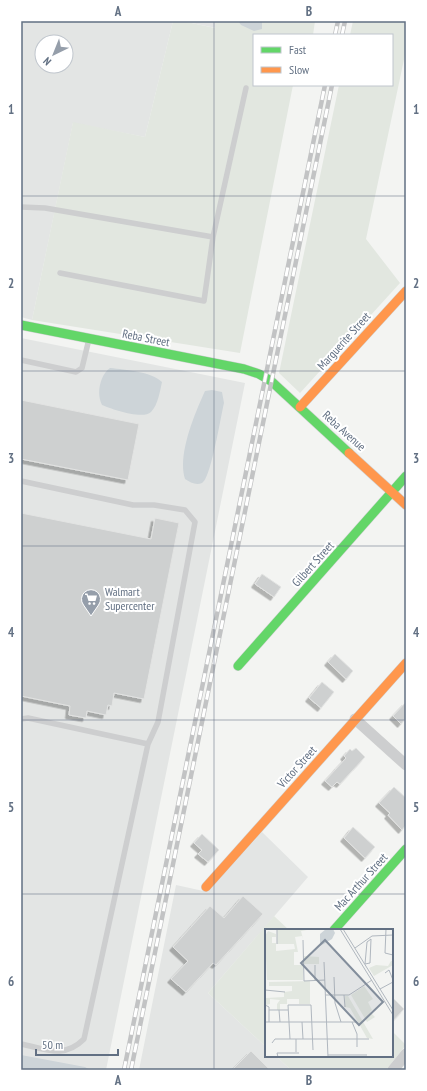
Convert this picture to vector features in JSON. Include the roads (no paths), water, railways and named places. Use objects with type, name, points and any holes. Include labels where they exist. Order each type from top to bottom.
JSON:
[{"type":"street","name":"Marguerite Street","points":[[300,407],[406,291]]},
{"type":"street","name":"Reba Street","points":[[21,325],[244,369],[265,377]]},
{"type":"street","name":"Reba Avenue","points":[[265,377],[300,407],[406,505]]},
{"type":"street","name":"Gilbert Street","points":[[238,666],[406,476]]},
{"type":"street","name":"Victor Street","points":[[206,887],[406,663]]},
{"type":"street","points":[[356,719],[406,765]]},
{"type":"street","name":"Mac Arthur Street","points":[[335,929],[406,849]]},
{"type":"street","points":[[393,1070],[406,1054]]},
{"type":"lane","points":[[60,273],[204,301],[213,237],[246,88]]},
{"type":"lane","points":[[21,207],[45,208],[213,237]]},
{"type":"lane","points":[[21,360],[76,372],[82,368],[89,338]]},
{"type":"lane","points":[[21,481],[133,505],[154,505],[185,510],[195,522],[158,722],[148,744],[84,1039],[77,1047],[67,1052],[21,1044]]},
{"type":"lane","points":[[21,719],[28,718],[148,744]]},
{"type":"railway","points":[[335,34],[338,21]]},
{"type":"railway","points":[[342,34],[345,21]]},
{"type":"railway","points":[[124,1070],[325,86]]},
{"type":"railway","points":[[131,1070],[332,86]]},
{"type":"place","name":"Walmart Supercenter","points":[[91,616]]}]
